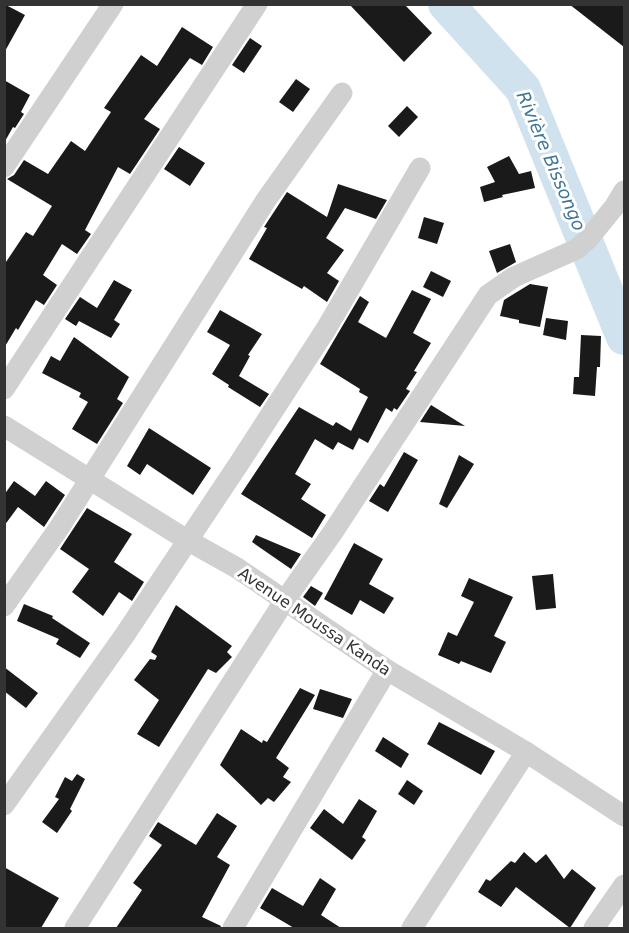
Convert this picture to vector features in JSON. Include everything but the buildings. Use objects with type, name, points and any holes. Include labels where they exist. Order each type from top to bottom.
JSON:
[{"type":"street","points":[[4,167],[113,4]]},
{"type":"street","points":[[4,388],[257,4]]},
{"type":"street","points":[[4,606],[59,528],[266,200],[342,93]]},
{"type":"street","points":[[4,805],[124,636],[326,329],[420,168]]},
{"type":"street","points":[[75,928],[285,600],[333,532],[488,295],[514,277],[577,249],[615,206],[624,191]]},
{"type":"street","name":"Avenue Moussa Kanda","points":[[4,426],[88,480],[237,568],[387,670],[526,752],[624,816]]},
{"type":"street","points":[[233,928],[387,670]]},
{"type":"street","points":[[412,928],[526,752]]},
{"type":"street","points":[[594,928],[624,885]]},
{"type":"waterway","name":"Rivière Bissongo","points":[[446,4],[523,89],[624,337]]}]
